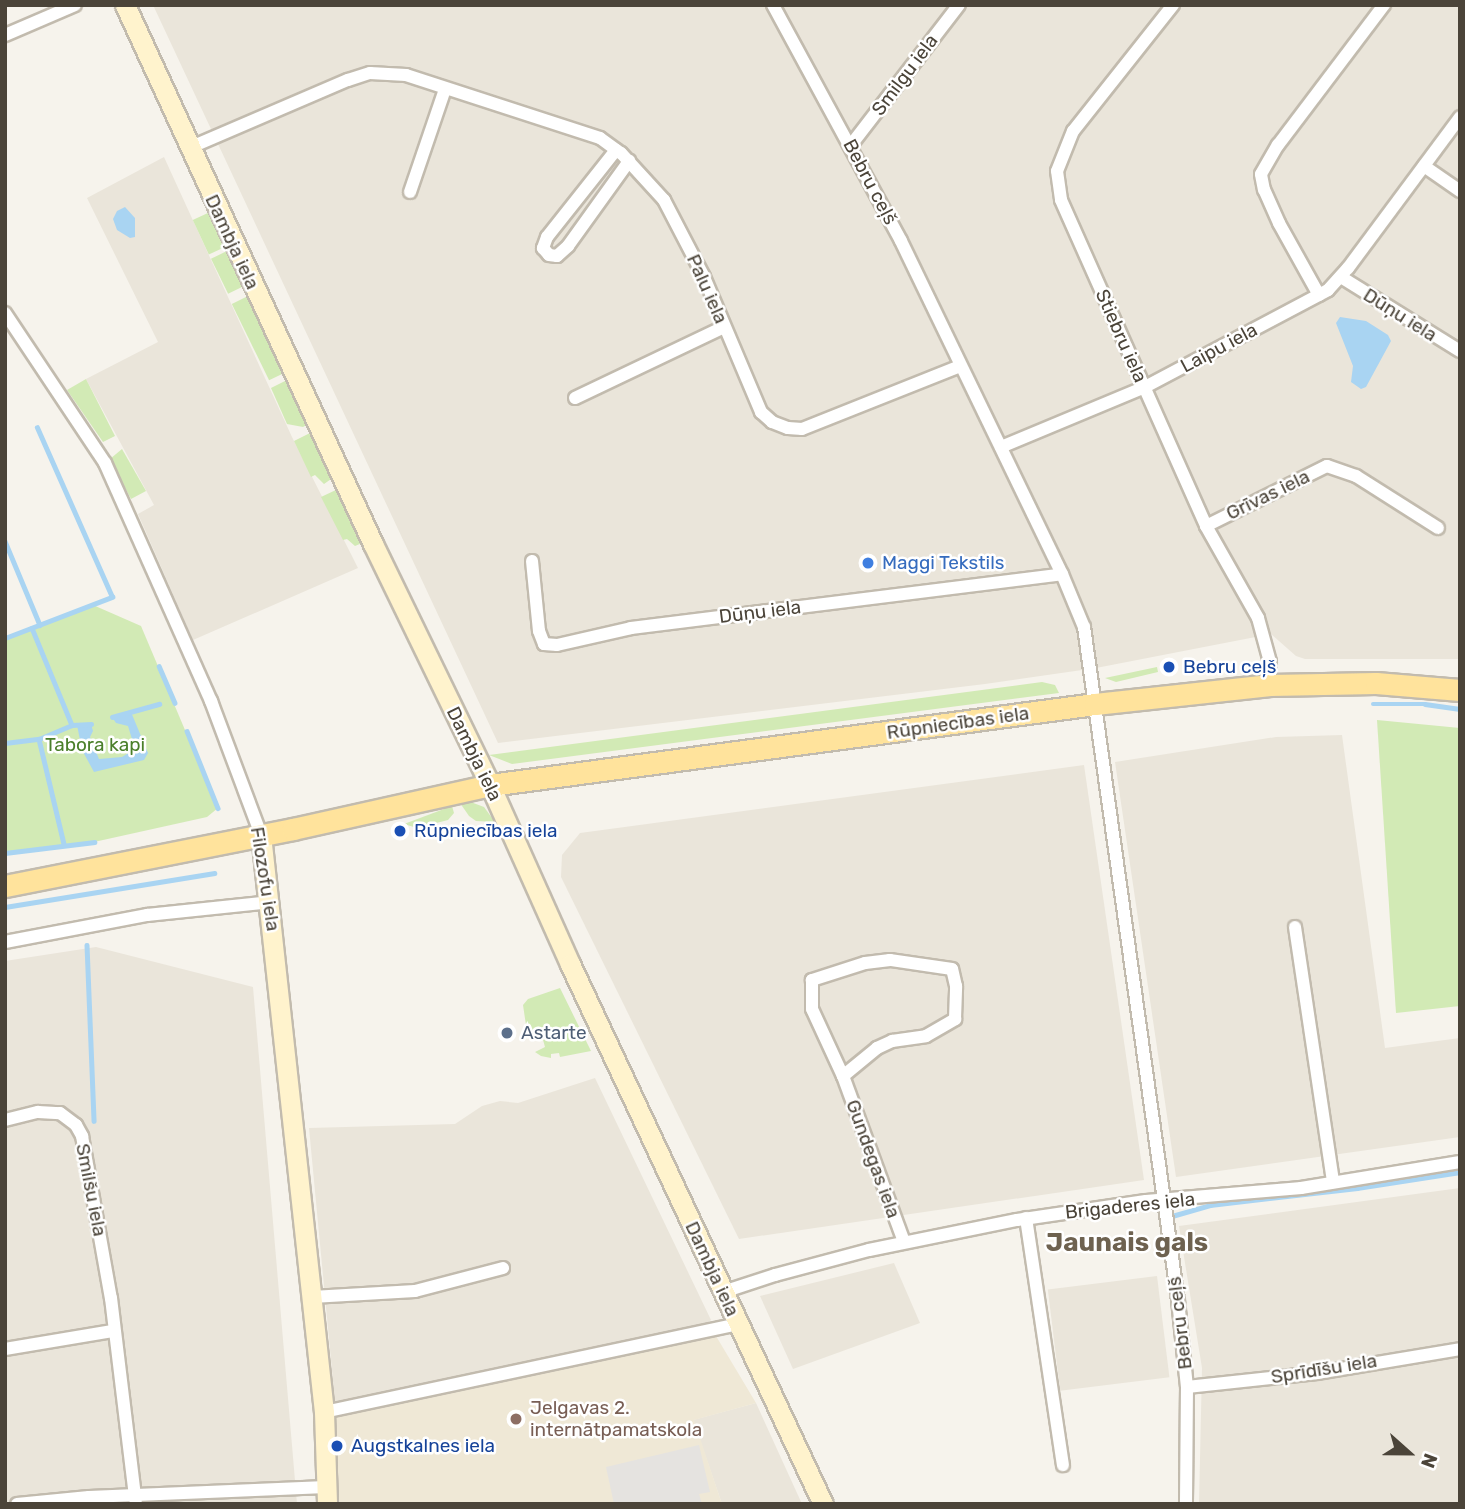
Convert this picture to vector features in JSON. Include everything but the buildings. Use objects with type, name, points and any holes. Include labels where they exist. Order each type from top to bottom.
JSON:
[{"type":"main road","name":"Rūpniecības iela","points":[[5,886],[261,835],[490,785],[1095,704],[1270,685],[1376,683],[1460,690]]},
{"type":"street","points":[[5,35],[75,5]]},
{"type":"street","name":"Dambja iela","points":[[125,5],[373,544],[490,785],[823,1504]]},
{"type":"street","name":"Bebru ceļš","points":[[773,5],[901,241],[1002,447],[1084,626],[1187,1387],[1185,1504]]},
{"type":"street","name":"Smilgu iela","points":[[851,145],[959,5]]},
{"type":"street","name":"Stiebru iela","points":[[1173,5],[1073,131],[1057,171],[1061,200],[1206,526],[1258,618],[1269,662],[1270,685]]},
{"type":"street","points":[[1319,295],[1279,223],[1264,190],[1261,174],[1279,145],[1384,5]]},
{"type":"street","name":"Palu iela","points":[[189,148],[370,73],[406,75],[600,138],[629,161],[664,200],[704,277],[761,412],[772,422],[788,428],[802,429],[960,366]]},
{"type":"street","points":[[410,192],[445,89]]},
{"type":"street","name":"Laipu iela","points":[[1002,447],[1145,387],[1319,295],[1341,277],[1460,117]]},
{"type":"street","points":[[616,150],[547,237],[543,248],[549,255],[557,256],[568,246],[629,161]]},
{"type":"street","points":[[1424,166],[1460,191]]},
{"type":"street","name":"Dūņu iela","points":[[1341,277],[1460,351]]},
{"type":"street","name":"Filozofu iela","points":[[5,313],[105,463],[211,701],[261,835],[271,902],[324,1412],[327,1495]]},
{"type":"street","points":[[575,398],[724,327]]},
{"type":"street","name":"Grīvas iela","points":[[1206,526],[1327,466],[1356,476],[1438,528]]},
{"type":"street","name":"Dūņu iela","points":[[532,561],[539,631],[544,644],[557,646],[631,628],[1062,574]]},
{"type":"street","points":[[5,942],[147,915],[271,902]]},
{"type":"street","points":[[1296,927],[1333,1182]]},
{"type":"street","name":"Gundegas iela","points":[[843,1076],[877,1048],[892,1041],[926,1036],[955,1018],[956,986],[952,969],[890,960],[865,963],[812,981],[812,1009],[843,1076],[904,1242]]},
{"type":"street","name":"Smilšu iela","points":[[5,1120],[50,1111],[60,1113],[76,1125],[85,1149],[111,1298],[135,1499]]},
{"type":"street","name":"Brigaderes iela","points":[[723,1292],[775,1275],[904,1242],[1026,1219],[1163,1199],[1333,1182],[1460,1162]]},
{"type":"street","points":[[1026,1219],[1063,1465]]},
{"type":"street","points":[[312,1297],[415,1291],[475,1273],[503,1268]]},
{"type":"street","points":[[324,1412],[738,1324]]},
{"type":"street","points":[[5,1349],[113,1331]]},
{"type":"street","name":"Sprīdīšu iela","points":[[1187,1387],[1317,1373],[1460,1349]]},
{"type":"street","points":[[17,1504],[327,1495]]},
{"type":"shaded area","points":[[153,5],[1460,5],[1460,659],[1305,659],[1296,656],[1271,634],[1096,668],[985,684],[498,743]]},
{"type":"shaded area","points":[[164,157],[292,437],[358,568],[193,640],[138,514],[154,505],[86,379],[158,342],[87,198]]},
{"type":"shaded area","points":[[1342,735],[1385,1048],[1460,1038],[1460,1137],[1176,1177],[1115,762],[1276,737]]},
{"type":"shaded area","points":[[1084,765],[1144,1180],[739,1239],[561,877],[562,855],[580,833]]},
{"type":"shaded area","points":[[96,947],[253,987],[297,1504],[5,1504],[5,961]]},
{"type":"shaded area","points":[[595,1078],[711,1320],[704,1327],[494,1368],[345,1405],[335,1402],[309,1128],[455,1124],[482,1106],[500,1101],[518,1103]]},
{"type":"shaded area","points":[[1460,1188],[1460,1504],[1199,1504],[1202,1368],[1179,1226]]},
{"type":"shaded area","points":[[894,1263],[920,1323],[793,1369],[760,1296]]},
{"type":"shaded area","points":[[1157,1276],[1169,1377],[1060,1391],[1048,1289]]},
{"type":"shaded area","name":"Jelgavas 2. internātpamatskola","points":[[716,1336],[756,1403],[694,1420],[722,1504],[335,1504],[334,1417]]},
{"type":"shaded area","points":[[756,1403],[802,1504],[722,1504],[693,1420]]},
{"type":"shaded area","points":[[699,1445],[710,1492],[699,1494],[702,1504],[614,1504],[606,1467]]},
{"type":"green space","points":[[210,212],[226,246],[209,254],[193,220]]},
{"type":"green space","points":[[229,250],[246,285],[228,294],[211,259]]},
{"type":"green space","points":[[248,296],[285,372],[269,380],[232,304]]},
{"type":"green space","points":[[86,379],[115,436],[103,442],[67,390]]},
{"type":"green space","points":[[287,380],[310,423],[303,427],[287,424],[271,388]]},
{"type":"green space","points":[[312,432],[334,477],[324,484],[315,475],[311,477],[294,441]]},
{"type":"green space","points":[[122,449],[146,491],[131,499],[110,459]]},
{"type":"green space","points":[[338,489],[367,541],[355,546],[347,539],[343,540],[321,497]]},
{"type":"green space","name":"Tabora kapi","points":[[93,605],[141,626],[218,808],[207,817],[94,842],[5,853],[5,638]]},
{"type":"green space","points":[[1157,667],[1158,672],[1116,682],[1105,678]]},
{"type":"green space","points":[[1042,682],[1055,685],[1059,693],[512,764],[489,755]]},
{"type":"green space","points":[[1377,720],[1460,728],[1460,1006],[1396,1013]]},
{"type":"green space","points":[[468,801],[484,807],[495,822],[476,821],[469,816],[460,803]]},
{"type":"green space","points":[[452,806],[454,813],[448,820],[417,828],[404,824]]},
{"type":"green space","points":[[560,988],[591,1051],[560,1057],[559,1053],[551,1054],[551,1058],[541,1056],[535,1052],[545,1047],[540,1029],[527,1032],[523,1005],[528,999]]},
{"type":"water","points":[[125,207],[135,218],[135,237],[130,238],[117,230],[113,219],[117,211]]},
{"type":"water","points":[[1340,317],[1366,321],[1388,335],[1391,341],[1366,387],[1361,389],[1351,382],[1353,366],[1336,323]]},
{"type":"water","points":[[131,712],[148,753],[144,760],[94,772],[82,750],[77,725],[91,724],[93,731],[90,737],[99,759],[122,757],[135,749],[128,726],[116,723],[112,717]]},
{"type":"waterway","points":[[5,638],[112,597],[37,428]]},
{"type":"waterway","points":[[5,541],[40,625]]},
{"type":"waterway","points":[[32,628],[72,725]]},
{"type":"waterway","points":[[159,666],[175,703]]},
{"type":"waterway","points":[[112,717],[159,704]]},
{"type":"waterway","points":[[1373,704],[1425,704],[1460,709]]},
{"type":"waterway","points":[[5,743],[39,739],[72,725],[91,724]]},
{"type":"waterway","points":[[187,731],[218,808]]},
{"type":"waterway","points":[[39,739],[64,844]]},
{"type":"waterway","points":[[5,853],[94,842]]},
{"type":"waterway","points":[[5,907],[214,873]]},
{"type":"waterway","points":[[87,945],[94,1121]]},
{"type":"waterway","points":[[1172,1216],[1210,1205],[1357,1188],[1460,1172]]},
{"type":"place","name":"Maggi Tekstils","points":[[868,563]]},
{"type":"place","name":"Bebru ceļš","points":[[1169,667]]},
{"type":"place","name":"Rūpniecības iela","points":[[400,831]]},
{"type":"place","name":"Astarte","points":[[507,1033]]},
{"type":"place","name":"Jelgavas 2. internātpamatskola","points":[[516,1419]]},
{"type":"place","name":"Augstkalnes iela","points":[[337,1446]]},
{"type":"district","name":"Jaunais gals","points":[[1127,1243]]}]
